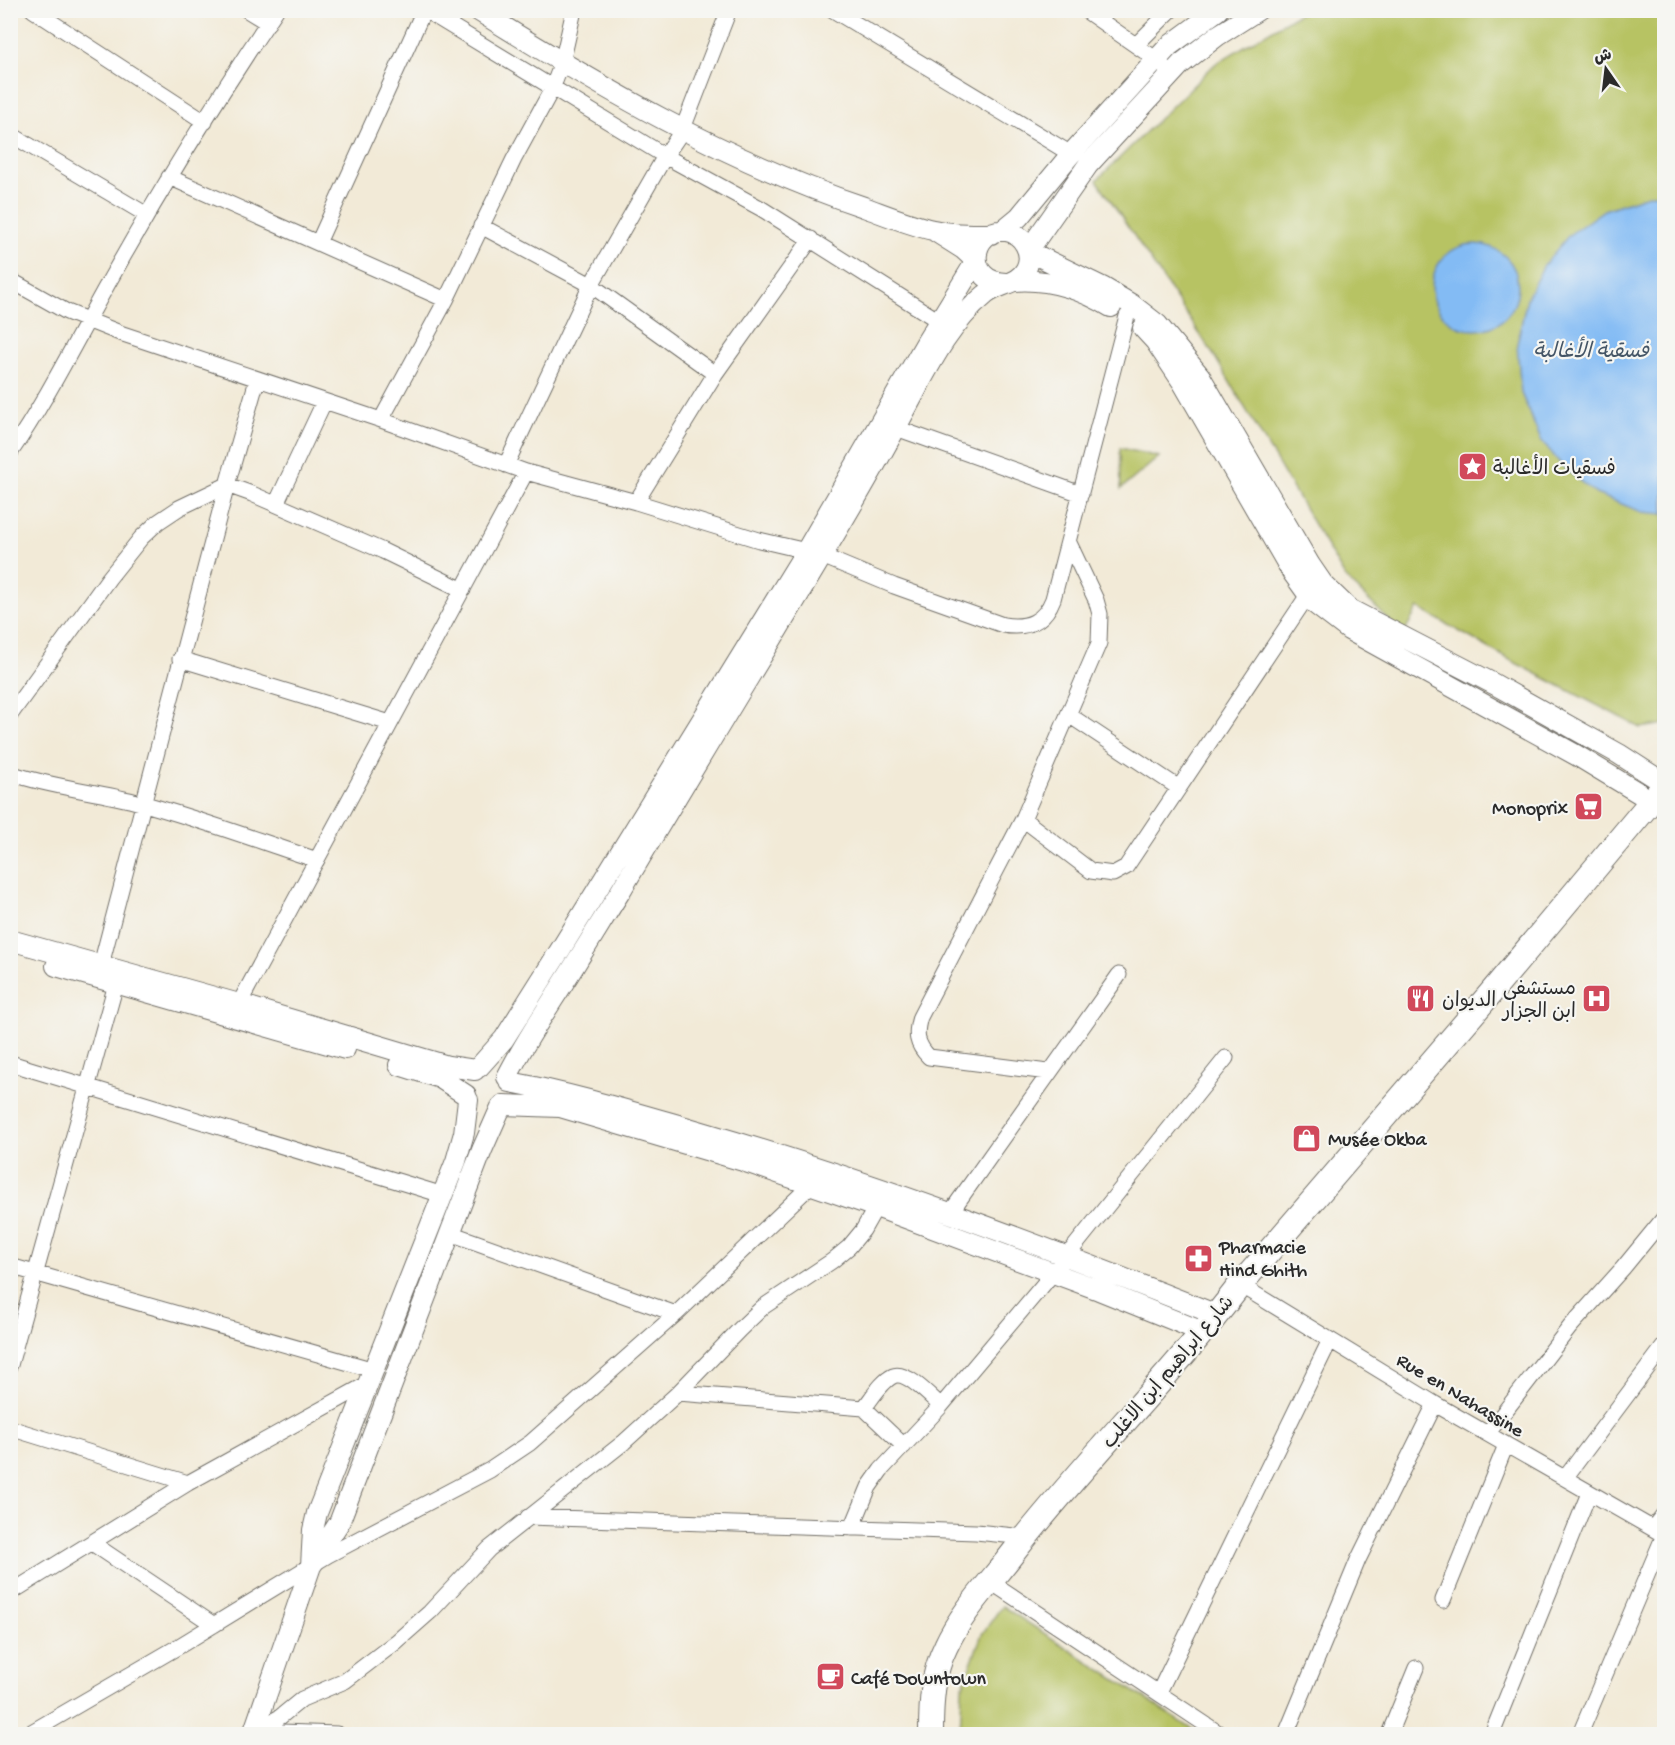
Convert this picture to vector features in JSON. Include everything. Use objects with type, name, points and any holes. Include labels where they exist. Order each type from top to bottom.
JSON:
[{"type":"main road","name":"شارع ابراهيم ابن الاغلب","points":[[931,1734],[931,1705],[935,1674],[946,1645],[962,1617],[1025,1537],[1210,1323],[1660,790]]},
{"type":"street","points":[[33,10],[205,122]]},
{"type":"street","points":[[11,452],[49,392],[169,177],[272,17],[247,10]]},
{"type":"street","points":[[318,243],[425,10],[665,156],[712,180],[811,239],[939,321]]},
{"type":"street","points":[[311,1566],[313,1530],[317,1513],[461,1148],[467,1098],[465,1085],[468,1077],[504,1039],[896,428],[939,346],[987,293],[1022,276],[1029,260],[1024,242],[1018,236],[997,232],[965,235],[933,230],[840,199],[774,172],[682,130],[562,63],[477,10]]},
{"type":"street","points":[[381,420],[446,300],[514,159],[552,88],[562,63],[574,10]]},
{"type":"street","points":[[506,465],[591,285],[682,130],[729,10]]},
{"type":"street","points":[[833,10],[1071,154]]},
{"type":"street","points":[[1086,10],[1156,60],[1171,74]]},
{"type":"street","points":[[1136,45],[1171,10]]},
{"type":"street","points":[[254,1733],[311,1566],[339,1523],[488,1134],[509,1096],[508,1079],[523,1046],[586,947],[814,554],[939,321],[976,261],[977,250],[981,243],[1019,217],[1071,154],[1169,46],[1218,10]]},
{"type":"street","points":[[1028,251],[1088,165],[1171,74],[1217,36],[1258,10]]},
{"type":"street","points":[[10,134],[147,215]]},
{"type":"street","points":[[169,177],[446,300]]},
{"type":"street","points":[[481,226],[591,285],[715,374]]},
{"type":"street","points":[[933,230],[963,249],[976,261],[982,274],[988,280],[997,283],[1047,281],[1067,286],[1128,316],[1143,328],[1169,361],[1292,572],[1316,590]]},
{"type":"street","points":[[636,502],[715,374],[811,239]]},
{"type":"street","points":[[1028,251],[1104,288],[1131,304],[1165,332],[1200,376],[1316,590],[1323,611],[1349,630],[1576,755],[1660,790]]},
{"type":"street","points":[[10,280],[87,321],[257,380],[381,420],[526,472],[814,554],[894,586],[1014,627],[1026,626],[1037,621],[1049,610],[1069,543],[1128,316]]},
{"type":"street","points":[[101,965],[226,485],[257,380]]},
{"type":"street","points":[[276,504],[324,402]]},
{"type":"street","points":[[896,428],[1081,494]]},
{"type":"street","points":[[239,1004],[526,472]]},
{"type":"street","points":[[10,715],[109,578],[141,538],[158,522],[179,508],[226,485],[276,504],[383,551],[463,590]]},
{"type":"street","points":[[1048,1072],[929,1057],[919,1046],[916,1032],[920,1017],[1023,819],[1099,644],[1101,627],[1096,600],[1069,543]]},
{"type":"street","points":[[1023,819],[1091,872],[1113,874],[1126,867],[1316,590]]},
{"type":"street","points":[[180,659],[390,723]]},
{"type":"street","points":[[1069,715],[1179,788]]},
{"type":"street","points":[[10,773],[53,785],[99,792],[142,803],[317,860]]},
{"type":"street","points":[[10,940],[239,1004],[448,1066],[495,1067],[508,1079],[578,1096],[820,1168],[1067,1256],[1210,1323]]},
{"type":"street","points":[[10,953],[441,1078],[480,1110],[494,1110],[502,1106],[560,1107],[743,1161],[1054,1272],[1210,1323]]},
{"type":"street","points":[[950,1213],[1119,975]]},
{"type":"street","points":[[10,1365],[116,984]]},
{"type":"street","points":[[852,1528],[869,1487],[881,1470],[940,1406],[1054,1272],[1226,1058]]},
{"type":"street","points":[[10,1063],[443,1195]]},
{"type":"street","points":[[28,1734],[311,1566],[490,1470],[530,1443],[676,1314],[811,1185],[820,1168]]},
{"type":"street","points":[[254,1733],[280,1717],[302,1699],[345,1681],[396,1642],[436,1606],[489,1549],[623,1443],[678,1393],[763,1307],[849,1247],[863,1230],[876,1207]]},
{"type":"street","points":[[1488,1433],[1570,1328],[1665,1218]]},
{"type":"street","points":[[450,1233],[676,1314]]},
{"type":"street","points":[[10,1266],[371,1377]]},
{"type":"street","name":"Rue en Nahassine","points":[[1240,1285],[1435,1404],[1660,1532]]},
{"type":"street","points":[[1159,1692],[1330,1340]]},
{"type":"street","points":[[1565,1478],[1611,1414],[1665,1346]]},
{"type":"street","points":[[864,1408],[888,1380],[894,1375],[901,1374],[910,1379],[940,1406]]},
{"type":"street","points":[[10,1593],[188,1483],[371,1377]]},
{"type":"street","points":[[678,1393],[864,1408],[904,1446]]},
{"type":"street","points":[[1286,1734],[1358,1560],[1435,1404]]},
{"type":"street","points":[[10,1428],[188,1483]]},
{"type":"street","points":[[1443,1600],[1506,1445]]},
{"type":"street","points":[[1492,1734],[1589,1493]]},
{"type":"street","points":[[1580,1734],[1660,1532],[1665,1514]]},
{"type":"street","points":[[528,1517],[592,1521],[852,1528],[1025,1537]]},
{"type":"street","points":[[92,1543],[214,1625]]},
{"type":"street","points":[[991,1582],[1220,1734]]},
{"type":"street","points":[[1389,1734],[1416,1668]]},
{"type":"street","points":[[254,1733],[337,1734]]},
{"type":"green space","name":"فسقيات الأغالبة","points":[[1303,11],[1664,11],[1664,724],[1641,728],[1512,661],[1418,608],[1403,634],[1345,577],[1215,357],[1097,180],[1215,64]]},
{"type":"green space","points":[[1120,448],[1159,457],[1121,489]]},
{"type":"green space","points":[[1002,1606],[1200,1734],[960,1734],[962,1688],[982,1634]]},
{"type":"water","name":"فسقية الأغالبة","points":[[1651,194],[1664,194],[1664,514],[1642,512],[1596,494],[1564,468],[1541,440],[1521,393],[1517,344],[1527,298],[1544,265],[1569,235],[1604,210]]},
{"type":"water","name":"فسقية الأغالبة","points":[[1467,244],[1483,244],[1506,256],[1515,270],[1518,287],[1515,304],[1506,318],[1483,330],[1467,330],[1451,323],[1439,311],[1432,295],[1432,279],[1439,263],[1451,251]]},
{"type":"place","name":"فسقيات الأغالبة","points":[[1472,467]]},
{"type":"place","name":"Monoprix","points":[[1589,807]]},
{"type":"place","name":"مستشفى ابن الجزار","points":[[1597,998]]},
{"type":"place","name":"الديوان","points":[[1421,999]]},
{"type":"place","name":"Musée Okba","points":[[1307,1138]]},
{"type":"place","name":"Pharmacie Hind Ghith","points":[[1198,1258]]},
{"type":"place","name":"Café Downtown","points":[[830,1677]]}]
